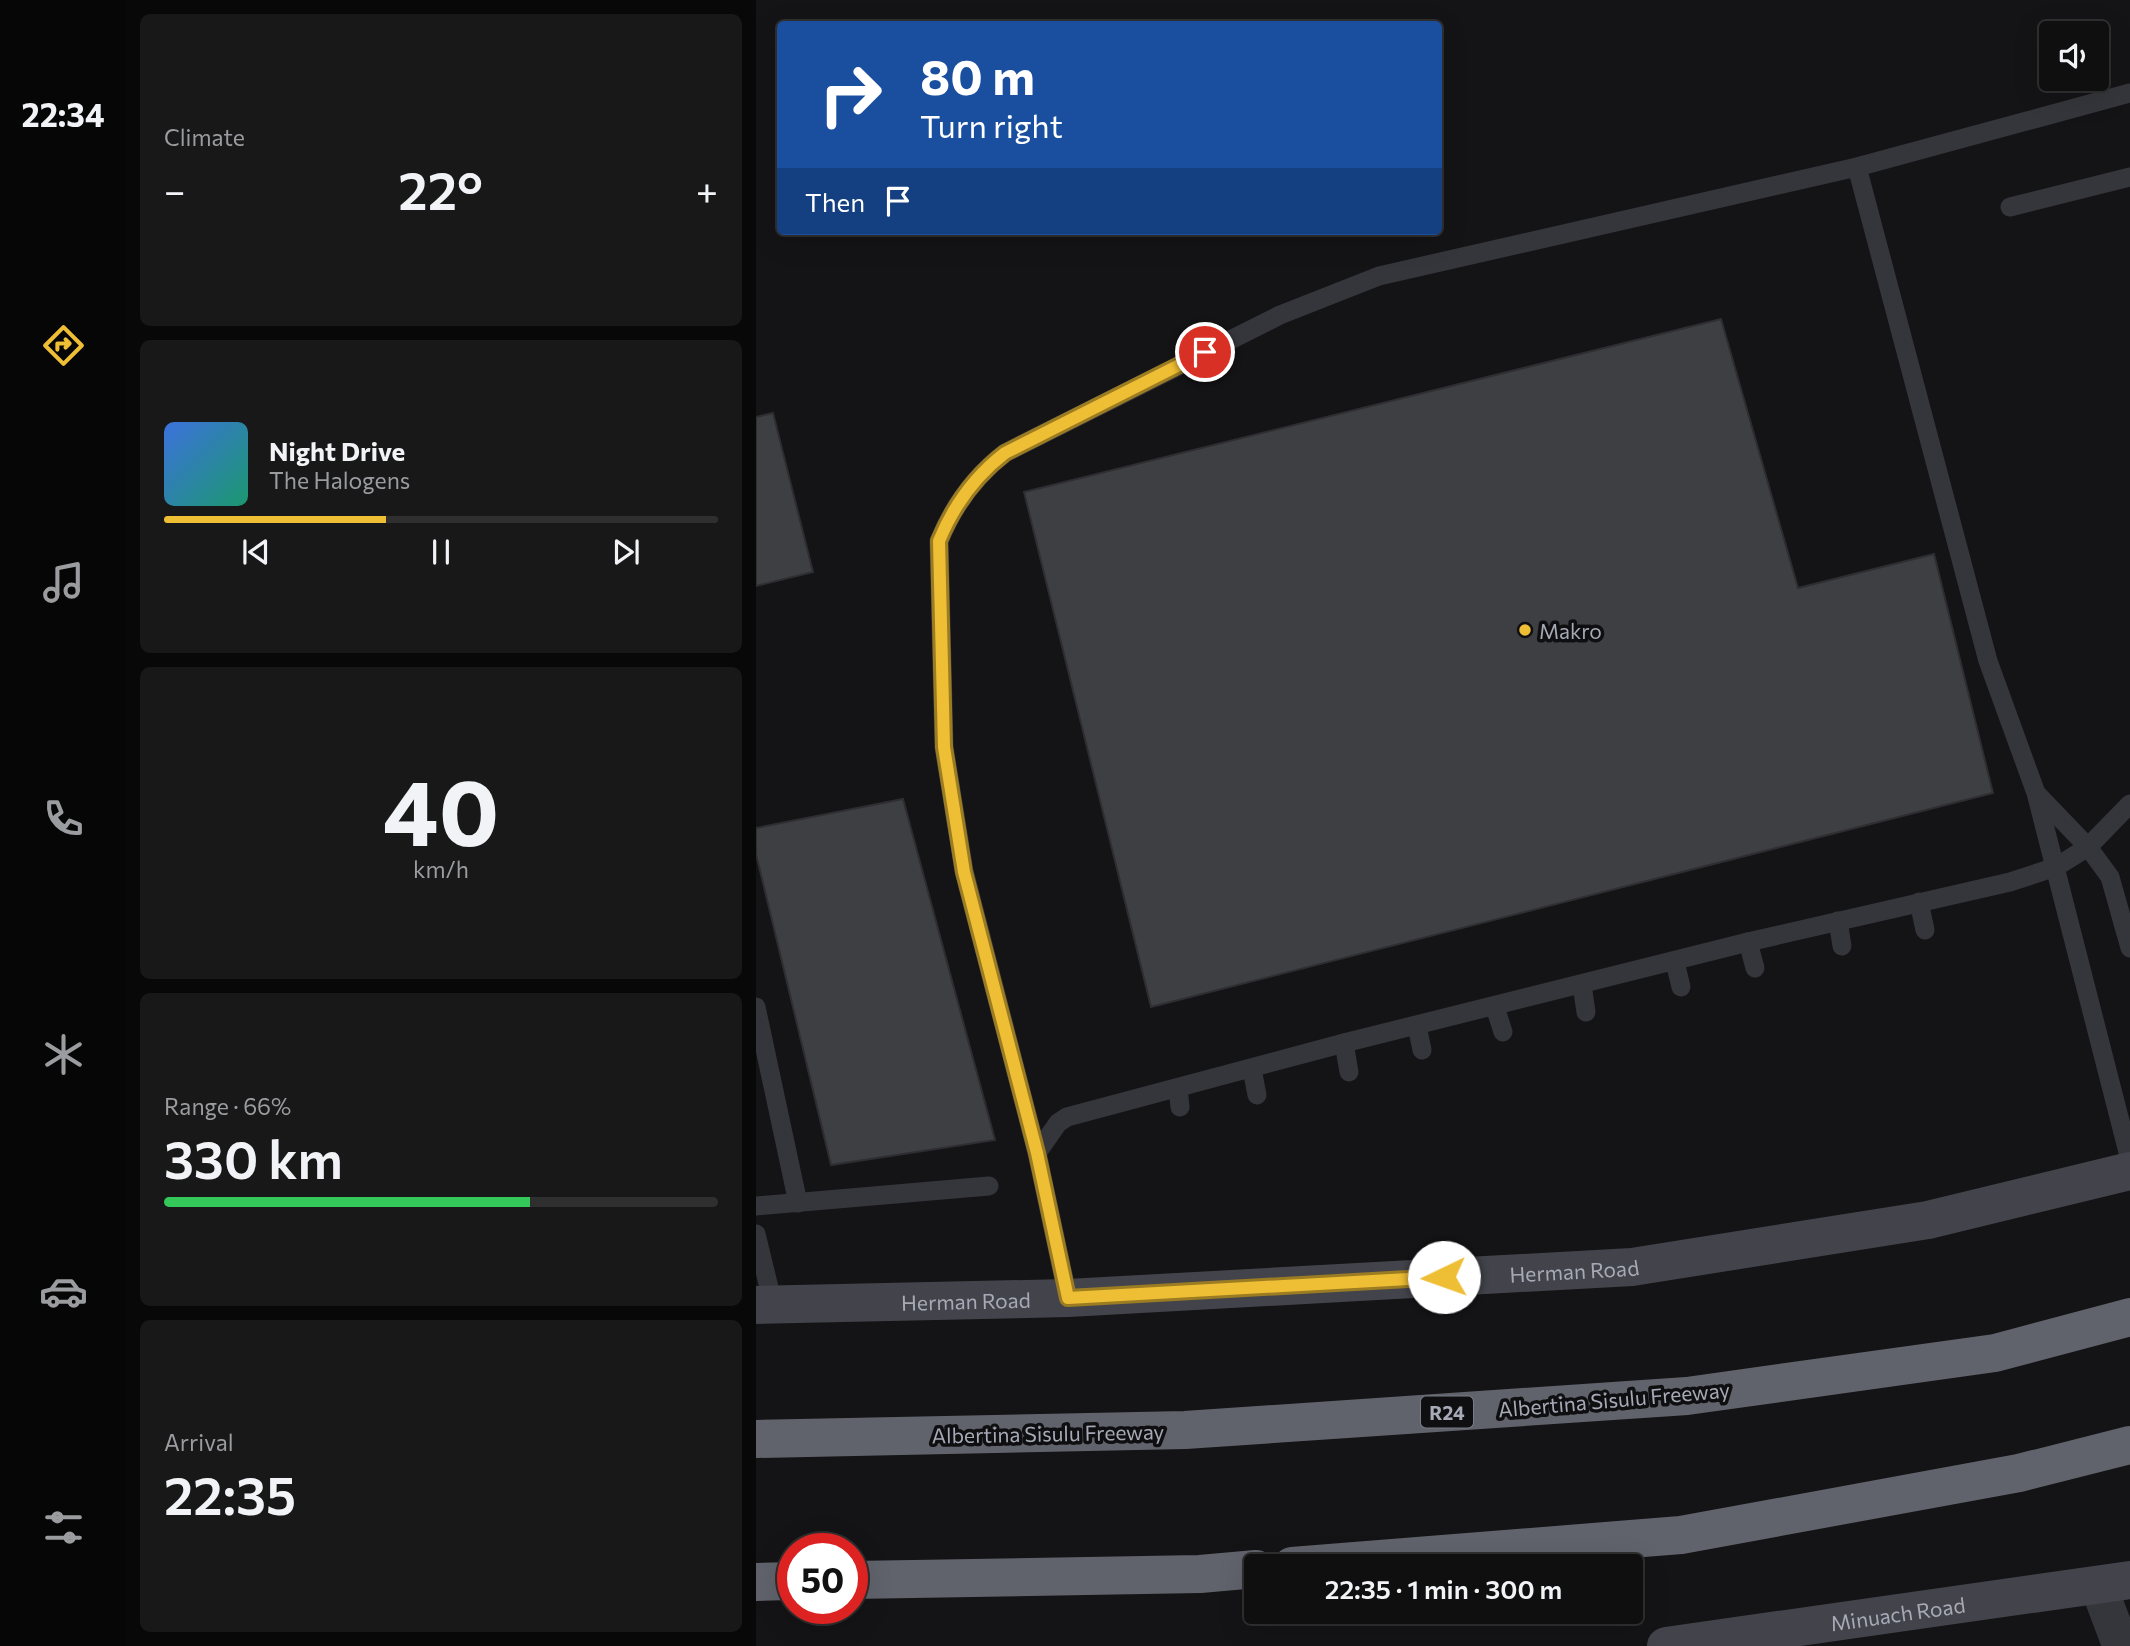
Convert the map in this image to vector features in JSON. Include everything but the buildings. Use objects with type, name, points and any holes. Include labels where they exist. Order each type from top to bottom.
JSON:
[{"type":"highway","name":"Albertina Sisulu Freeway","points":[[756,1439],[1185,1430],[1687,1395],[1995,1353],[2130,1317]]},
{"type":"highway","points":[[1443,1554],[1681,1535],[2019,1473],[2130,1445]]},
{"type":"highway","points":[[868,1580],[1200,1574],[1244,1570]]},
{"type":"highway","points":[[756,1582],[777,1581]]},
{"type":"main road","name":"Herman Road","points":[[764,1304],[1068,1298],[1632,1267],[1928,1220],[2130,1171]]},
{"type":"main road","name":"Minuach Road","points":[[1666,1646],[2114,1582]]},
{"type":"street","points":[[2114,1582],[2121,1646]]},
{"type":"lane","points":[[1068,1298],[1037,1153],[964,872],[944,747],[939,541],[948,519],[984,469],[1005,453],[1280,315],[1380,276],[1857,167],[2130,93]]},
{"type":"lane","points":[[1857,167],[1994,680],[2036,793],[2130,1160]]},
{"type":"lane","points":[[2010,207],[2130,177]]},
{"type":"lane","points":[[2036,793],[2088,847],[2110,877],[2130,948]]},
{"type":"lane","points":[[1037,1153],[1058,1123],[1067,1117],[1179,1098],[1252,1069],[1345,1043],[1748,942],[2010,882],[2056,867],[2088,847],[2130,804]]},
{"type":"lane","points":[[1919,902],[1925,930]]},
{"type":"lane","points":[[1838,921],[1842,946]]},
{"type":"lane","points":[[1748,942],[1755,968]]},
{"type":"lane","points":[[1675,962],[1681,987]]},
{"type":"lane","points":[[1581,985],[1586,1012]]},
{"type":"lane","points":[[756,1007],[798,1203]]},
{"type":"lane","points":[[1495,1007],[1503,1032]]},
{"type":"lane","points":[[1417,1026],[1422,1050]]},
{"type":"lane","points":[[1345,1043],[1349,1072]]},
{"type":"lane","points":[[1252,1069],[1257,1095]]},
{"type":"lane","points":[[756,1206],[989,1186]]},
{"type":"lane","points":[[756,1234],[764,1304]]},
{"type":"place","name":"Makro","points":[[1525,630]]},
{"type":"route","points":[[1205,352],[1005,453],[984,469],[948,519],[939,541],[944,747],[964,872],[1037,1153],[1068,1298],[1444,1277]]}]
